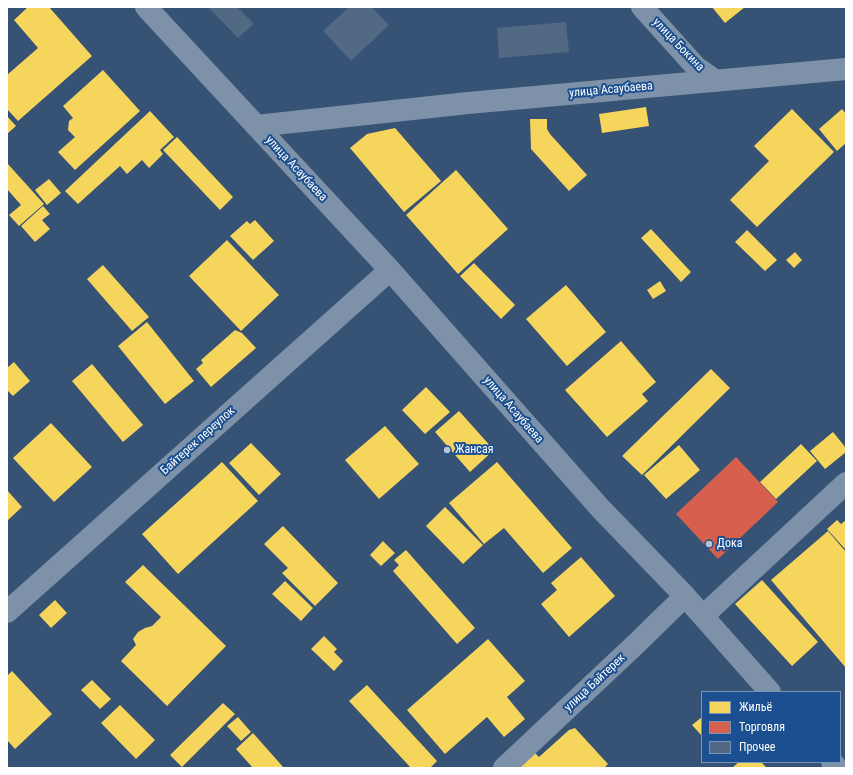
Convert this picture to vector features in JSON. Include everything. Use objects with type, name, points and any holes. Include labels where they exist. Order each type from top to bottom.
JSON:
[{"type":"street","name":"улица Асаубаева","points":[[146,7],[390,270],[600,508],[685,596],[769,691]]},
{"type":"street","name":"улица Бокина","points":[[642,7],[696,67],[716,81]]},
{"type":"street","name":"улица Асаубаева","points":[[256,126],[468,103],[846,68]]},
{"type":"street","name":"Байтерек переулок","points":[[7,612],[390,270]]},
{"type":"street","points":[[702,616],[846,483]]},
{"type":"street","name":"улица Байтерек","points":[[504,768],[685,596]]},
{"type":"building: Жильё","points":[[28,7],[49,7],[92,56],[18,121],[7,109],[7,75],[38,48],[14,20]]},
{"type":"building: Жильё","points":[[712,7],[745,7],[725,23]]},
{"type":"building: Жильё","points":[[103,70],[140,111],[75,170],[58,152],[75,137],[68,130],[69,121],[73,118],[63,106]]},
{"type":"building: Жильё","points":[[646,107],[649,126],[602,133],[599,114]]},
{"type":"building: Жильё","points":[[792,109],[834,152],[757,227],[730,200],[769,161],[754,146]]},
{"type":"building: Жильё","points":[[842,109],[846,114],[846,143],[837,151],[819,129]]},
{"type":"building: Жильё","points":[[150,111],[174,137],[160,150],[163,154],[149,168],[142,160],[127,174],[120,166],[78,204],[65,191]]},
{"type":"building: Жильё","points":[[7,116],[16,126],[7,134]]},
{"type":"building: Жильё","points":[[530,119],[547,119],[547,129],[550,134],[587,175],[569,191],[531,149]]},
{"type":"building: Жильё","points":[[395,128],[441,181],[404,212],[350,148],[367,134]]},
{"type":"building: Жильё","points":[[177,137],[233,197],[220,210],[163,150]]},
{"type":"building: Жильё","points":[[7,163],[44,204],[19,226],[9,215],[21,205],[7,189]]},
{"type":"building: Жильё","points":[[456,170],[508,229],[458,274],[406,215]]},
{"type":"building: Жильё","points":[[49,179],[61,193],[47,205],[35,190]]},
{"type":"building: Жильё","points":[[43,206],[50,214],[42,220],[50,229],[35,242],[21,226]]},
{"type":"building: Жильё","points":[[255,220],[274,241],[253,260],[230,236],[247,221],[250,224]]},
{"type":"building: Жильё","points":[[651,229],[691,272],[681,282],[641,238]]},
{"type":"building: Жильё","points":[[747,230],[777,260],[765,271],[735,242]]},
{"type":"building: Жильё","points":[[227,240],[279,295],[241,331],[189,276]]},
{"type":"building: Жильё","points":[[795,252],[802,260],[794,268],[786,260]]},
{"type":"building: Жильё","points":[[474,263],[515,305],[501,319],[460,276]]},
{"type":"building: Жильё","points":[[103,265],[149,317],[132,331],[87,279]]},
{"type":"building: Жильё","points":[[660,281],[666,291],[653,299],[647,290]]},
{"type":"building: Жильё","points":[[566,285],[606,332],[567,366],[526,319]]},
{"type":"building: Жильё","points":[[147,322],[194,381],[165,404],[118,346]]},
{"type":"building: Жильё","points":[[235,330],[242,333],[256,348],[211,387],[196,369],[203,363],[201,360]]},
{"type":"building: Жильё","points":[[621,341],[656,382],[642,394],[648,401],[607,437],[565,390]]},
{"type":"building: Жильё","points":[[14,362],[30,381],[13,396],[7,390],[7,368]]},
{"type":"building: Жильё","points":[[92,364],[143,425],[123,442],[72,381]]},
{"type":"building: Жильё","points":[[711,369],[730,388],[642,475],[622,456]]},
{"type":"building: Жильё","points":[[426,387],[450,412],[425,434],[402,410]]},
{"type":"building: Жильё","points":[[459,411],[494,450],[470,472],[435,432]]},
{"type":"building: Жильё","points":[[51,423],[92,467],[54,502],[13,458]]},
{"type":"building: Жильё","points":[[385,426],[419,464],[379,499],[345,460]]},
{"type":"building: Жильё","points":[[833,432],[846,448],[846,452],[825,469],[810,451]]},
{"type":"building: Жильё","points":[[251,443],[281,474],[259,495],[229,463]]},
{"type":"building: Жильё","points":[[801,444],[817,461],[776,499],[760,482]]},
{"type":"building: Жильё","points":[[679,445],[700,470],[666,499],[644,475]]},
{"type":"building: Жильё","points":[[222,462],[258,501],[178,574],[142,534]]},
{"type":"building: Жильё","points":[[497,462],[572,548],[543,573],[504,528],[484,544],[449,503]]},
{"type":"building: Жильё","points":[[7,490],[22,507],[7,521]]},
{"type":"building: Жильё","points":[[445,507],[483,545],[463,564],[426,526]]},
{"type":"building: Жильё","points":[[837,520],[841,524],[846,520],[846,550],[827,529]]},
{"type":"building: Жильё","points":[[283,526],[338,583],[315,606],[282,573],[288,568],[264,544]]},
{"type":"building: Жильё","points":[[828,531],[846,552],[846,668],[771,580]]},
{"type":"building: Жильё","points":[[383,541],[395,553],[381,566],[370,555]]},
{"type":"building: Жильё","points":[[406,550],[475,628],[457,644],[393,571],[399,565],[394,560]]},
{"type":"building: Жильё","points":[[581,557],[615,596],[569,637],[541,604],[557,590],[551,583]]},
{"type":"building: Жильё","points":[[143,565],[226,646],[167,706],[121,661],[136,645],[133,639],[138,632],[152,626],[161,617],[125,582]]},
{"type":"building: Жильё","points":[[762,580],[818,642],[792,666],[735,604]]},
{"type":"building: Жильё","points":[[285,581],[313,608],[301,621],[272,594]]},
{"type":"building: Жильё","points":[[55,600],[67,613],[51,628],[39,615]]},
{"type":"building: Жильё","points":[[324,636],[337,649],[334,652],[343,661],[334,671],[311,649]]},
{"type":"building: Жильё","points":[[488,639],[525,681],[507,697],[525,719],[504,737],[487,717],[445,754],[407,710]]},
{"type":"building: Жильё","points":[[12,671],[52,714],[15,749],[7,740],[7,676]]},
{"type":"building: Жильё","points":[[92,680],[111,699],[100,709],[81,690]]},
{"type":"building: Жильё","points":[[367,685],[437,761],[430,768],[411,768],[349,701]]},
{"type":"building: Жильё","points":[[223,703],[235,714],[182,767],[170,755]]},
{"type":"building: Жильё","points":[[120,705],[155,740],[136,759],[101,723]]},
{"type":"building: Жильё","points":[[238,717],[251,732],[241,741],[227,726]]},
{"type":"building: Жильё","points":[[701,718],[701,735],[692,725]]},
{"type":"building: Жильё","points":[[575,728],[608,764],[604,768],[517,768],[534,752],[539,757],[569,730]]},
{"type":"building: Жильё","points":[[253,733],[284,768],[253,768],[236,749]]},
{"type":"building: Жильё","points":[[738,763],[762,763],[767,768],[732,768]]},
{"type":"building: Торговля","points":[[736,457],[778,502],[718,559],[676,514]]},
{"type":"building: Прочее","points":[[208,7],[237,7],[254,24],[238,38]]},
{"type":"building: Прочее","points":[[349,7],[372,7],[389,25],[351,61],[323,31]]},
{"type":"building: Прочее","points":[[566,22],[569,52],[499,58],[497,28]]},
{"type":"place","name":"Жансая","points":[[447,450]]},
{"type":"place","name":"Дока","points":[[709,544]]}]
